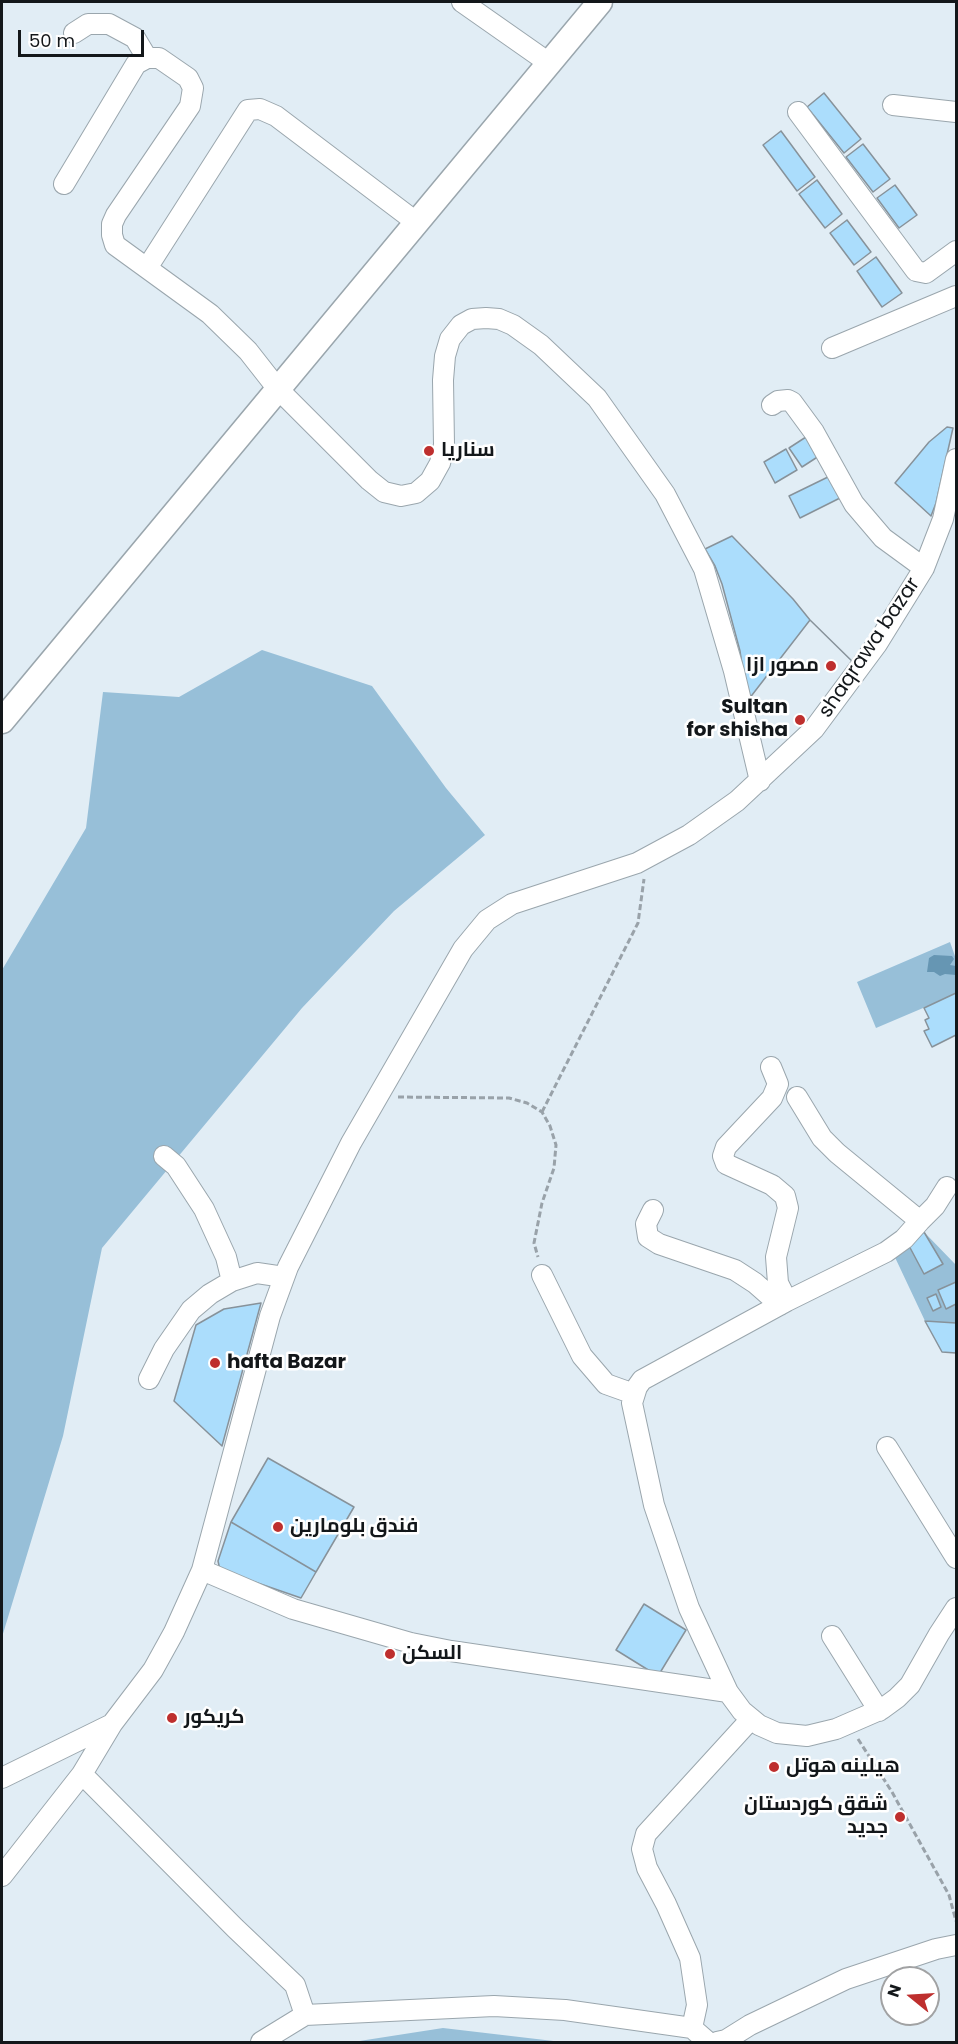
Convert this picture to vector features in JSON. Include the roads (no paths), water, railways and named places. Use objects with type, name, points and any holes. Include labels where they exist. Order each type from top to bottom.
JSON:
[{"type":"main road","points":[[2,721],[600,2]]},
{"type":"street","points":[[462,2],[549,63]]},
{"type":"street","points":[[74,33],[88,24],[109,24],[135,38],[147,58]]},
{"type":"street","points":[[64,184],[136,64],[147,58],[159,58],[188,78],[193,88],[190,106],[116,214],[112,224],[115,245],[210,314],[248,351],[277,388],[369,480],[384,492],[401,496],[416,493],[430,481],[440,463],[444,444],[445,356],[450,339],[461,325],[472,319],[499,319],[513,325],[541,345],[597,398],[665,494],[704,569],[734,671],[760,782]]},
{"type":"street","points":[[893,105],[957,112]]},
{"type":"street","points":[[147,268],[248,110],[260,109],[276,116],[416,222]]},
{"type":"street","points":[[798,112],[916,271],[926,273],[957,251]]},
{"type":"street","points":[[832,348],[957,296]]},
{"type":"street","points":[[772,405],[778,401],[792,402],[814,432],[854,504],[883,538],[924,568]]},
{"type":"street","name":"shaqrawa bazar","points":[[2,1876],[82,1774],[112,1724],[153,1670],[174,1632],[202,1570],[270,1316],[284,1277],[341,1163],[463,949],[487,920],[512,904],[637,862],[664,850],[706,824],[760,782],[814,729],[877,644],[924,568],[943,519],[957,459]]},
{"type":"street","points":[[771,1067],[778,1084],[772,1098],[726,1147],[723,1156],[726,1164],[772,1185],[785,1196],[788,1208],[776,1257],[778,1283],[783,1303]]},
{"type":"street","points":[[797,1096],[822,1138],[920,1221]]},
{"type":"street","points":[[164,1156],[176,1166],[204,1209],[226,1257],[232,1281]]},
{"type":"street","points":[[947,1186],[935,1206],[904,1239],[886,1252],[783,1303],[642,1380],[634,1394],[632,1411],[664,1539],[689,1608],[728,1692],[751,1719],[768,1729],[792,1735],[821,1734],[879,1711],[910,1685],[939,1634],[957,1608]]},
{"type":"street","points":[[652,1210],[646,1224],[648,1237],[659,1244],[735,1270],[783,1303]]},
{"type":"street","points":[[149,1379],[164,1349],[191,1310],[232,1281],[257,1273],[284,1277]]},
{"type":"street","points":[[542,1275],[582,1356],[606,1384],[634,1394]]},
{"type":"street","points":[[886,1447],[957,1558]]},
{"type":"street","points":[[202,1570],[293,1609],[411,1643],[728,1692]]},
{"type":"street","points":[[832,1636],[879,1711]]},
{"type":"street","points":[[692,2028],[697,2005],[690,1958],[647,1868],[642,1848],[646,1834],[751,1719]]},
{"type":"street","points":[[2,1778],[112,1724]]},
{"type":"street","points":[[82,1774],[235,1928],[296,1985],[305,2015]]},
{"type":"street","points":[[717,2043],[846,1979],[936,1949],[957,1945]]},
{"type":"street","points":[[261,2043],[305,2015],[494,2006],[566,2010],[692,2028],[708,2043]]},
{"type":"place","name":"سناريا","points":[[429,451]]},
{"type":"place","name":"مصور ازا","points":[[831,666]]},
{"type":"place","name":"Sultan for shisha","points":[[800,720]]},
{"type":"place","name":"hafta Bazar","points":[[215,1363]]},
{"type":"place","name":"فندق بلومارين","points":[[278,1527]]},
{"type":"place","name":"السكن","points":[[390,1654]]},
{"type":"place","name":"کریکور","points":[[172,1718]]},
{"type":"place","name":"هيلينه هوتل","points":[[774,1767]]},
{"type":"place","name":"شقق كوردستان جديد","points":[[900,1817]]}]
